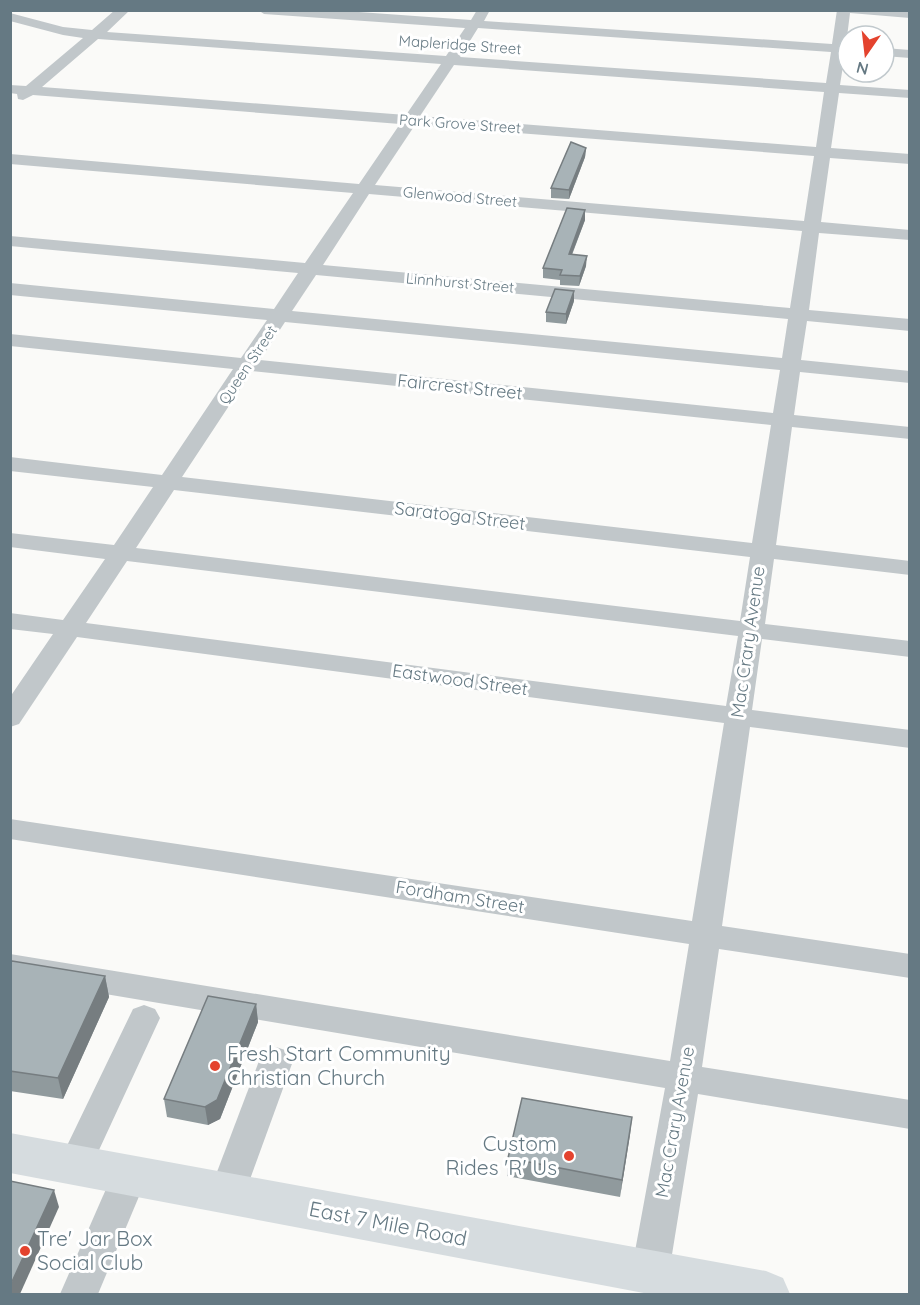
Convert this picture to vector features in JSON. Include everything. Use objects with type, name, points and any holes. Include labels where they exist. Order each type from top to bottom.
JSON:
[{"type":"main road","name":"East 7 Mile Road","points":[[10,1153],[766,1294]]},
{"type":"street","points":[[10,106],[124,10]]},
{"type":"street","points":[[264,10],[479,17],[836,48]]},
{"type":"street","points":[[855,10],[909,14]]},
{"type":"street","name":"Mapleridge Street","points":[[10,17],[63,31],[95,35],[909,94]]},
{"type":"street","name":"Queen Street","points":[[10,718],[479,17]]},
{"type":"street","name":"Mac Crary Avenue","points":[[650,1273],[684,1078],[811,227],[836,76]]},
{"type":"street","name":"Park Grove Street","points":[[10,89],[909,159]]},
{"type":"street","name":"Glenwood Street","points":[[10,159],[909,235]]},
{"type":"street","name":"Linnhurst Street","points":[[10,241],[909,325]]},
{"type":"street","points":[[10,289],[909,377]]},
{"type":"street","name":"Faircrest Street","points":[[10,340],[909,433]]},
{"type":"street","name":"Saratoga Street","points":[[10,464],[909,568]]},
{"type":"street","points":[[10,540],[909,649]]},
{"type":"street","name":"Eastwood Street","points":[[10,621],[909,740]]},
{"type":"street","name":"Fordham Street","points":[[10,829],[909,966]]},
{"type":"street","points":[[10,966],[909,1115]]},
{"type":"street","points":[[75,1165],[144,1018]]},
{"type":"street","points":[[226,1193],[276,1061]]},
{"type":"street","points":[[79,1294],[130,1175]]},
{"type":"building","points":[[571,142],[586,148],[569,190],[551,188]]},
{"type":"building","points":[[567,208],[585,210],[569,254],[587,256],[580,276],[560,275],[562,270],[543,268]]},
{"type":"building","points":[[555,289],[574,291],[566,314],[546,312]]},
{"type":"building","points":[[12,961],[105,976],[58,1078],[10,1071],[10,963]]},
{"type":"building","name":"Fresh Start Community Christian Church","points":[[208,996],[256,1004],[217,1100],[205,1107],[164,1099]]},
{"type":"building","name":"Custom Rides 'R' Us","points":[[522,1098],[632,1117],[622,1180],[508,1158]]},
{"type":"building","points":[[10,1181],[54,1190],[10,1286]]},
{"type":"place","name":"Fresh Start Community Christian Church","points":[[215,1066]]},
{"type":"place","name":"Custom Rides 'R' Us","points":[[569,1156]]},
{"type":"place","name":"Tre' Jar Box Social Club","points":[[25,1251]]}]
